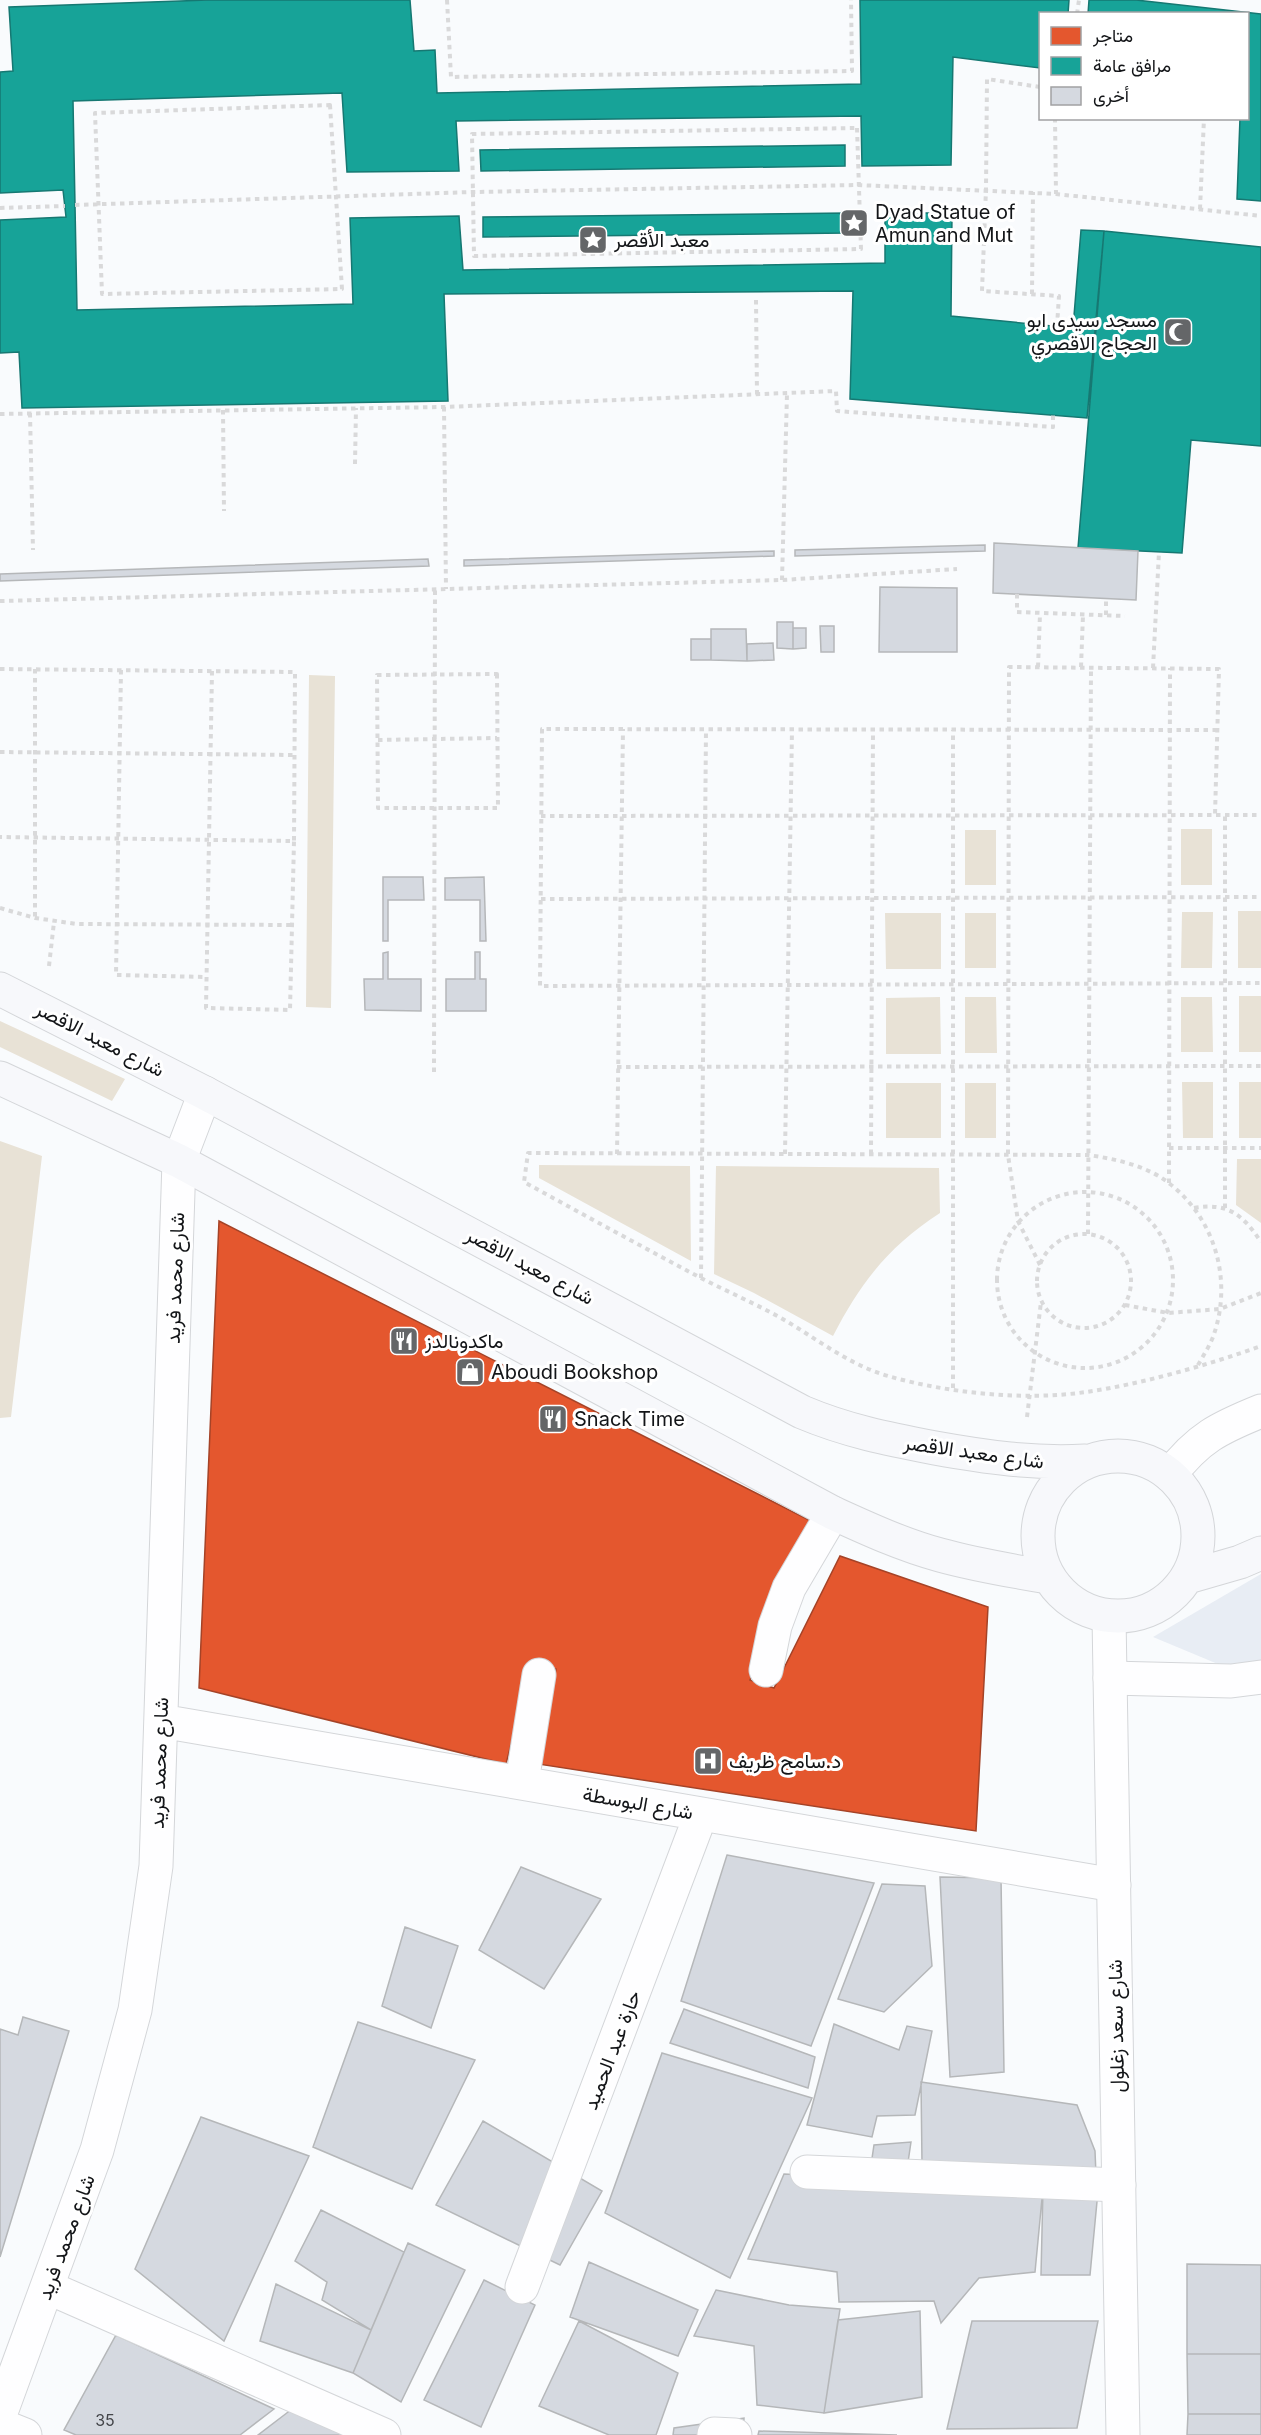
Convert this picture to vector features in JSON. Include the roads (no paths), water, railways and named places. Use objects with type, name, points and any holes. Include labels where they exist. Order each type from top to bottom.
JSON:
[{"type":"main road","name":"شارع معبد الاقصر","points":[[0,989],[205,1093],[802,1412],[834,1426],[868,1436],[1020,1461],[1053,1463],[1085,1461]]},
{"type":"main road","points":[[0,1078],[178,1161],[833,1513],[884,1536],[938,1555],[993,1568],[1048,1577]]},
{"type":"main road","points":[[1115,1455],[1144,1460],[1170,1475],[1188,1496],[1197,1522],[1198,1550],[1188,1577],[1168,1601],[1140,1615],[1109,1617],[1074,1604],[1048,1577],[1037,1545],[1040,1511],[1058,1482],[1085,1461],[1115,1455]]},
{"type":"main road","points":[[1188,1577],[1240,1562],[1261,1553]]},
{"type":"street","name":"شارع محمد فريد","points":[[0,2415],[97,2150],[135,2010],[156,1866],[178,1161],[205,1093]]},
{"type":"street","points":[[1170,1475],[1184,1457],[1219,1428],[1261,1411]]},
{"type":"street","points":[[766,1670],[775,1626],[789,1588],[833,1513]]},
{"type":"street","name":"شارع سعد زغلول","points":[[1109,1617],[1123,2435]]},
{"type":"street","points":[[522,1782],[539,1675]]},
{"type":"street","points":[[1110,1678],[1231,1681],[1261,1677]]},
{"type":"street","name":"شارع البوسطة","points":[[161,1720],[1114,1885]]},
{"type":"street","name":"حارة عبد الحميد","points":[[522,2286],[701,1814]]},
{"type":"street","points":[[807,2172],[1119,2186]]},
{"type":"street","points":[[47,2287],[384,2435]]},
{"type":"street","points":[[0,2425],[25,2435]]},
{"type":"place","name":"Dyad Statue of Amun and Mut","points":[[854,223]]},
{"type":"place","name":"معبد الأقصر","points":[[593,240]]},
{"type":"place","name":"مسجد سيدى ابو الحجاج الاقصري","points":[[1178,332]]},
{"type":"place","name":"ماكدونالدز","points":[[404,1341]]},
{"type":"place","name":"Aboudi Bookshop","points":[[470,1372]]},
{"type":"place","name":"Snack Time","points":[[553,1419]]},
{"type":"place","name":"د.سامح ظريف","points":[[708,1761]]}]
